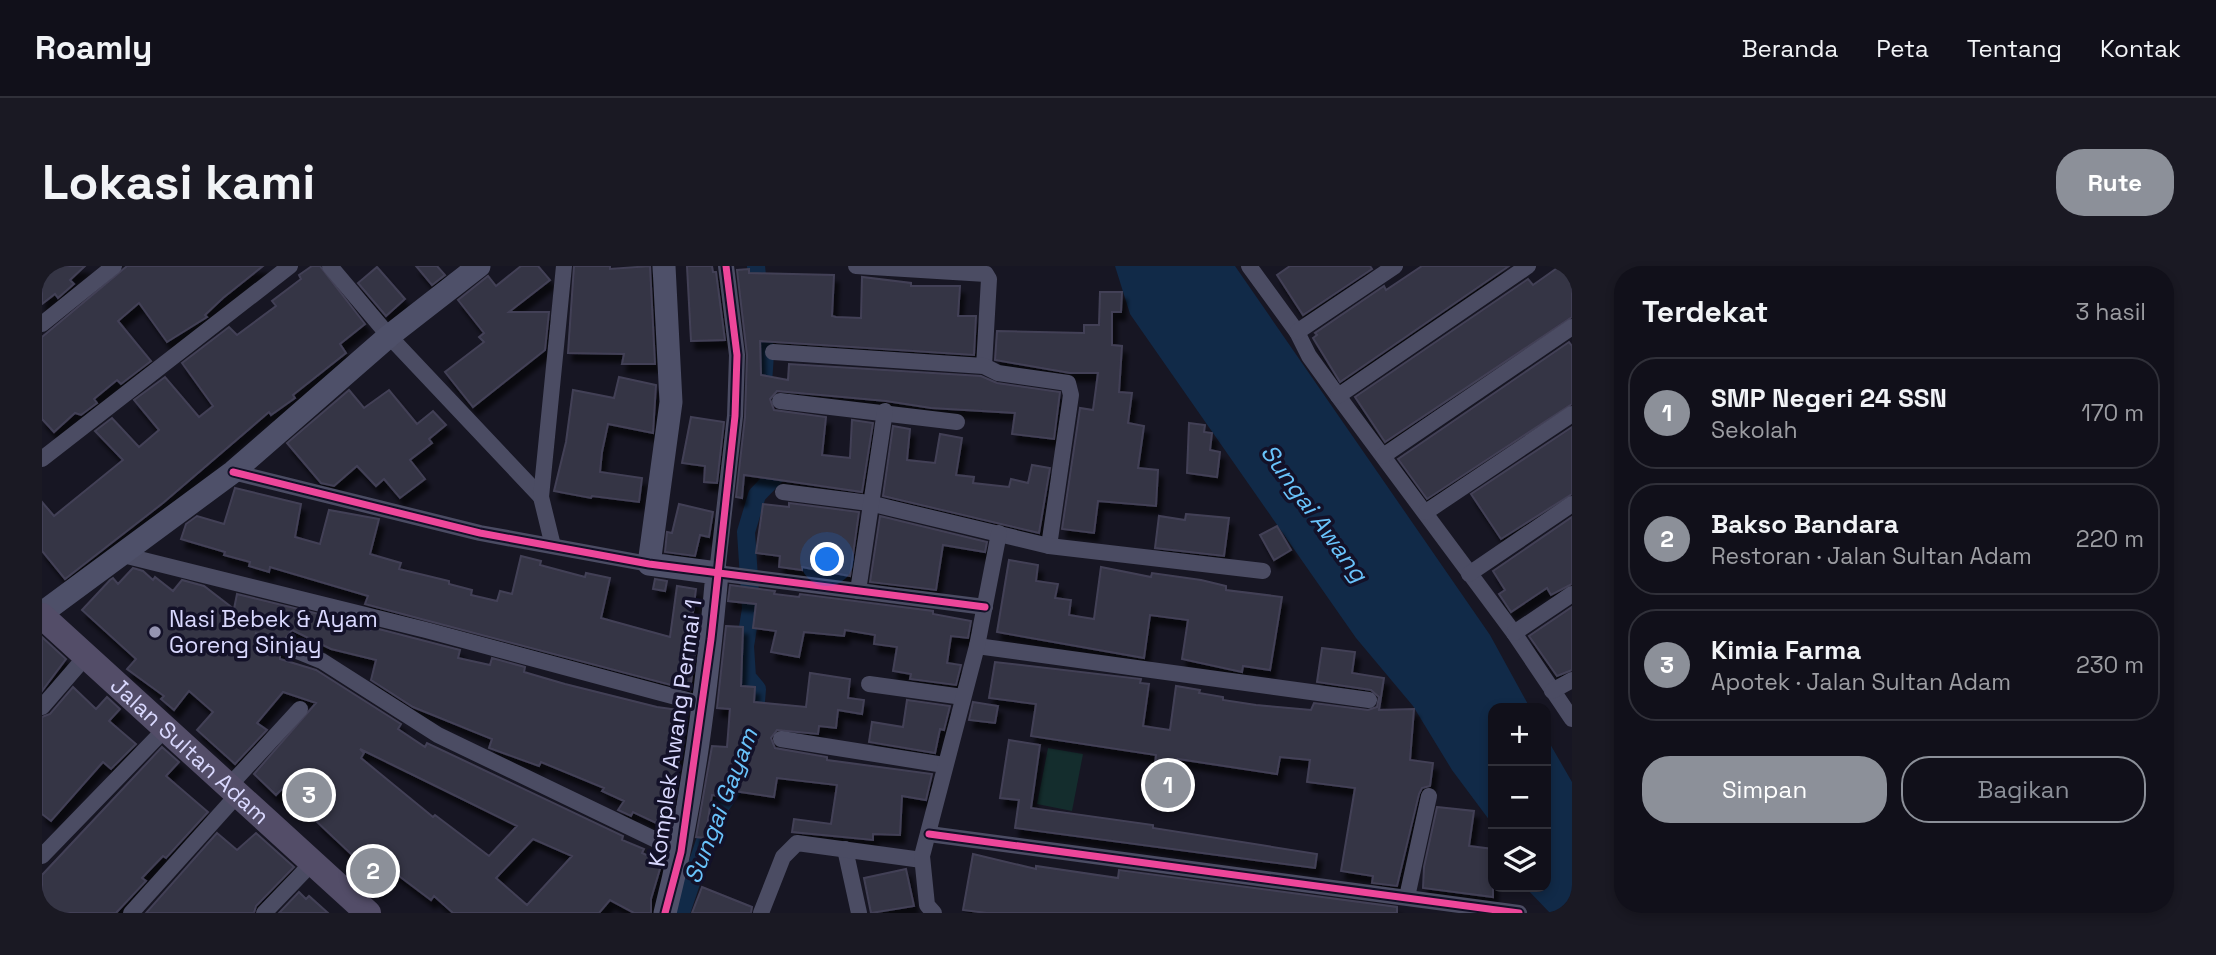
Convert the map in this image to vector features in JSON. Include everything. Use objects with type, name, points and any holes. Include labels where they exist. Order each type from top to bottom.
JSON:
[{"type":"main road","name":"Jalan Sultan Adam","points":[[42,614],[368,913]]},
{"type":"street","points":[[42,324],[114,266]]},
{"type":"street","points":[[42,459],[290,266]]},
{"type":"street","points":[[330,266],[389,336],[541,497]]},
{"type":"street","points":[[42,614],[119,554],[233,472],[389,336],[479,266]]},
{"type":"street","points":[[553,546],[541,497],[564,266]]},
{"type":"street","points":[[649,564],[671,402],[664,266]]},
{"type":"street","name":"Komplek Awang Permai 1","points":[[665,913],[681,852],[702,704],[728,574],[737,355],[726,266]]},
{"type":"street","points":[[856,266],[986,274],[989,279],[984,366]]},
{"type":"street","points":[[1297,332],[1395,266]]},
{"type":"street","points":[[1338,396],[1528,266]]},
{"type":"street","points":[[1257,269],[1309,356],[1514,633],[1572,719]]},
{"type":"street","points":[[1383,456],[1572,327]]},
{"type":"street","points":[[773,352],[984,366],[993,372],[1068,383],[1071,388],[1049,546]]},
{"type":"street","points":[[780,401],[885,411],[957,422]]},
{"type":"street","points":[[858,591],[869,503],[885,411]]},
{"type":"street","points":[[1426,512],[1572,414]]},
{"type":"street","points":[[233,472],[480,533],[649,564],[985,607]]},
{"type":"street","points":[[783,492],[869,503],[1049,546],[1263,570]]},
{"type":"street","points":[[1469,574],[1572,504]]},
{"type":"street","points":[[934,913],[927,905],[922,860],[944,765],[977,646],[999,533]]},
{"type":"street","points":[[119,554],[426,630],[702,704]]},
{"type":"street","points":[[1514,633],[1572,594]]},
{"type":"street","points":[[977,646],[1369,700]]},
{"type":"street","points":[[290,648],[322,660],[438,735],[681,852]]},
{"type":"street","points":[[42,707],[87,655]]},
{"type":"street","points":[[1552,691],[1572,680]]},
{"type":"street","points":[[869,684],[963,697]]},
{"type":"street","points":[[131,913],[300,709]]},
{"type":"street","points":[[42,856],[167,727]]},
{"type":"street","points":[[781,739],[944,765]]},
{"type":"street","points":[[1407,897],[1429,796]]},
{"type":"street","points":[[929,834],[1520,913]]},
{"type":"street","points":[[761,913],[789,848],[797,843],[922,860]]},
{"type":"street","points":[[845,849],[859,913]]},
{"type":"street","points":[[264,913],[313,862]]},
{"type":"green space","points":[[1048,748],[1083,754],[1072,811],[1037,804]]},
{"type":"water","name":"Sungai Awang","points":[[1115,266],[1235,266],[1490,635],[1527,703],[1488,703],[1488,818],[1452,770],[1413,706],[1356,638],[1130,314]]},
{"type":"water","points":[[1551,746],[1572,782],[1572,913],[1550,913],[1530,892],[1551,892]]},
{"type":"building","points":[[42,266],[85,266],[70,280],[74,284],[58,298],[55,294],[42,304]]},
{"type":"building","points":[[127,266],[263,266],[223,298],[205,315],[207,317],[167,342],[139,303],[118,321],[151,361],[121,384],[117,380],[94,399],[97,403],[81,415],[75,413],[54,432],[42,419],[42,337]]},
{"type":"building","points":[[312,266],[320,266],[365,324],[340,344],[346,353],[293,395],[295,398],[271,415],[269,412],[163,503],[65,579],[42,551],[42,502],[54,516],[123,460],[95,431],[112,418],[139,447],[159,430],[134,400],[165,377],[199,417],[213,406],[182,363],[229,327],[237,335],[276,306],[272,301],[301,279],[299,275]]},
{"type":"building","points":[[416,266],[437,266],[445,275],[432,285]]},
{"type":"building","points":[[521,266],[538,266],[550,280],[509,312],[549,312],[545,350],[473,407],[445,372],[484,342],[479,337],[484,333],[458,300],[488,276],[496,286]]},
{"type":"building","points":[[574,266],[610,266],[610,269],[650,266],[655,364],[622,364],[624,354],[568,353]]},
{"type":"building","points":[[687,266],[712,266],[713,272],[716,272],[725,340],[691,341]]},
{"type":"building","points":[[1290,266],[1370,266],[1372,269],[1303,315],[1277,275]]},
{"type":"building","points":[[1422,266],[1509,266],[1340,382],[1313,338],[1317,335],[1315,333],[1384,286],[1386,290]]},
{"type":"building","points":[[1560,266],[1572,266],[1572,317],[1385,442],[1355,397],[1528,279],[1533,285]]},
{"type":"building","points":[[377,267],[405,299],[386,316],[358,283]]},
{"type":"building","points":[[749,269],[749,273],[834,275],[832,316],[836,317],[861,318],[862,277],[911,283],[911,286],[960,286],[958,316],[976,316],[974,355],[760,341],[761,375],[788,380],[789,364],[981,376],[997,383],[1060,392],[1054,439],[1012,434],[1015,413],[931,408],[777,391],[770,399],[774,410],[826,417],[822,455],[850,458],[852,420],[873,423],[862,492],[744,475],[742,498],[736,497],[745,417],[747,355],[737,270]]},
{"type":"building","points":[[1100,292],[1122,292],[1121,312],[1112,312],[1112,345],[1122,346],[1119,392],[1132,393],[1128,423],[1144,426],[1138,468],[1158,470],[1156,506],[1098,501],[1094,533],[1062,529],[1080,408],[1093,410],[1098,373],[1070,373],[995,360],[997,331],[1084,333],[1084,325],[1099,325]]},
{"type":"building","points":[[1569,342],[1572,346],[1572,404],[1427,499],[1398,459]]},
{"type":"building","points":[[619,377],[656,385],[653,433],[608,424],[602,452],[600,472],[642,478],[639,502],[591,498],[554,491],[566,442],[573,390],[614,398]]},
{"type":"building","points":[[349,390],[364,408],[389,390],[417,424],[433,411],[446,425],[429,439],[432,443],[410,460],[425,479],[400,498],[384,479],[376,486],[357,466],[334,486],[321,483],[287,443]]},
{"type":"building","points":[[691,417],[724,422],[717,483],[704,482],[705,466],[682,463]]},
{"type":"building","points":[[1189,423],[1205,425],[1204,432],[1212,433],[1210,450],[1220,452],[1217,477],[1187,473]]},
{"type":"building","points":[[893,426],[910,429],[907,460],[935,463],[940,434],[962,438],[956,475],[974,477],[973,483],[1009,487],[1011,479],[1028,483],[1032,465],[1050,468],[1039,533],[883,496]]},
{"type":"building","points":[[1572,427],[1572,494],[1501,539],[1471,494]]},
{"type":"building","points":[[235,488],[301,504],[295,537],[320,544],[329,510],[379,519],[370,554],[401,563],[399,569],[449,581],[449,584],[472,590],[471,595],[497,601],[500,591],[512,594],[521,556],[541,561],[540,565],[585,577],[586,573],[610,578],[601,618],[670,637],[677,586],[696,589],[689,643],[696,645],[690,690],[365,604],[368,596],[270,567],[269,572],[249,566],[250,562],[224,555],[225,552],[181,539],[186,524],[197,516],[224,524]]},
{"type":"building","points":[[789,503],[859,512],[850,576],[802,567],[802,570],[779,567],[780,556],[756,553],[763,504],[789,507]]},
{"type":"building","points":[[679,504],[713,512],[709,537],[700,535],[695,556],[665,552],[667,532],[672,533]]},
{"type":"building","points":[[1186,514],[1229,518],[1224,556],[1155,548],[1159,516],[1185,520]]},
{"type":"building","points":[[880,516],[987,542],[985,552],[943,545],[936,590],[870,582]]},
{"type":"building","points":[[1572,517],[1572,584],[1551,595],[1547,588],[1511,612],[1499,594],[1505,590],[1493,571]]},
{"type":"building","points":[[1277,526],[1291,550],[1274,560],[1260,535]]},
{"type":"building","points":[[1009,560],[1038,565],[1036,581],[1058,584],[1055,598],[1071,600],[1069,615],[1094,619],[1101,567],[1151,577],[1152,573],[1201,580],[1226,586],[1226,590],[1282,597],[1270,670],[1243,666],[1242,672],[1182,659],[1188,620],[1150,615],[1144,658],[997,632]]},
{"type":"building","points":[[133,568],[143,571],[153,580],[155,577],[173,591],[182,580],[204,586],[234,609],[237,594],[323,615],[345,625],[370,630],[371,627],[460,650],[458,658],[490,665],[492,658],[525,667],[524,672],[565,684],[657,707],[686,711],[669,829],[633,812],[631,816],[618,810],[624,801],[602,791],[604,788],[541,762],[539,766],[489,748],[492,739],[413,707],[371,680],[376,660],[331,649],[292,630],[285,639],[255,633],[280,648],[280,659],[316,670],[401,724],[398,729],[425,747],[427,743],[623,836],[622,840],[644,849],[642,853],[662,862],[651,899],[651,913],[634,913],[610,900],[599,913],[453,913],[434,896],[431,900],[391,870],[377,886],[362,872],[366,868],[316,821],[323,814],[287,784],[276,795],[254,774],[316,703],[283,692],[257,723],[267,730],[235,764],[197,730],[213,712],[189,691],[174,710],[161,699],[164,696],[127,669],[136,659],[82,610],[110,580],[113,578],[118,584]],"holes":[[[360,749],[454,795],[517,826],[489,856],[435,815],[433,817],[361,758],[364,753]],[[533,839],[572,856],[527,905],[496,878]]]},
{"type":"building","points":[[655,579],[667,581],[665,591],[653,589]]},
{"type":"building","points":[[730,585],[775,591],[774,594],[799,597],[800,594],[933,611],[933,614],[971,621],[968,638],[951,636],[947,663],[961,665],[956,685],[910,679],[911,674],[893,671],[897,647],[874,644],[875,635],[845,630],[844,636],[804,632],[799,657],[771,652],[776,631],[753,628],[756,604],[728,601]]},
{"type":"building","points":[[1572,607],[1572,670],[1557,676],[1529,636]]},
{"type":"building","points":[[726,626],[743,627],[741,686],[755,687],[754,702],[806,707],[810,673],[850,679],[848,698],[864,700],[862,714],[838,710],[836,728],[819,726],[818,734],[777,730],[771,738],[775,748],[827,757],[827,760],[932,774],[926,800],[902,796],[900,835],[873,834],[873,840],[792,832],[794,819],[831,824],[837,785],[777,778],[774,797],[727,790],[726,797],[712,795],[705,838],[696,837],[712,746],[727,747],[730,709],[717,708]]},
{"type":"building","points":[[42,637],[66,659],[42,691]]},
{"type":"building","points":[[1322,648],[1355,652],[1352,673],[1384,678],[1379,710],[1414,709],[1410,760],[1433,763],[1430,786],[1422,788],[1419,794],[1397,886],[1372,883],[1373,876],[1341,871],[1355,788],[1307,782],[1310,760],[1280,757],[1277,774],[1178,759],[1175,786],[1153,784],[1156,755],[1031,736],[1036,704],[989,698],[995,662],[1141,679],[1140,683],[1149,684],[1143,726],[1170,730],[1176,686],[1200,690],[1199,693],[1223,697],[1223,700],[1256,705],[1311,710],[1314,703],[1368,710],[1377,707],[1379,697],[1371,690],[1317,682]]},
{"type":"building","points":[[73,687],[96,709],[107,697],[120,709],[109,721],[136,744],[111,769],[103,762],[51,821],[42,814],[42,717],[50,714]]},
{"type":"building","points":[[907,700],[950,706],[944,730],[940,729],[935,753],[869,742],[872,722],[903,727]]},
{"type":"building","points":[[973,702],[998,706],[995,723],[969,720]]},
{"type":"building","points":[[1009,740],[1040,745],[1031,808],[1153,825],[1153,828],[1317,854],[1315,868],[1015,828],[1019,800],[1000,798]]},
{"type":"building","points":[[162,747],[179,762],[166,776],[208,812],[166,858],[163,856],[142,878],[146,881],[116,913],[42,913],[42,875]]},
{"type":"building","points":[[1437,807],[1474,811],[1469,846],[1488,848],[1488,892],[1493,892],[1493,897],[1423,888],[1424,867]]},
{"type":"building","points":[[217,833],[237,850],[256,833],[294,867],[256,906],[254,913],[146,913]]},
{"type":"building","points":[[973,854],[1036,869],[1036,866],[1118,878],[1119,870],[1397,907],[1397,913],[987,913],[963,910]]},
{"type":"building","points":[[906,869],[914,906],[871,913],[864,878]]},
{"type":"building","points":[[702,887],[752,907],[751,913],[692,913]]},
{"type":"building","points":[[299,892],[306,899],[309,896],[328,913],[279,913]]},
{"type":"waterway","name":"Sungai Gayam","points":[[756,266],[765,354],[762,398]]},
{"type":"waterway","name":"Sungai Gayam","points":[[754,725],[757,689],[747,677],[745,646],[751,609],[746,532],[757,495],[786,465],[786,460]]},
{"type":"waterway","name":"Sungai Gayam","points":[[681,913],[713,817],[734,787],[740,768]]},
{"type":"cycle path","points":[[665,913],[681,852],[711,639],[735,416],[737,355],[726,266]]},
{"type":"cycle path","points":[[233,472],[480,533],[649,564],[985,607]]},
{"type":"cycle path","points":[[929,834],[1519,913]]},
{"type":"place","name":"Nasi Bebek & Ayam Goreng Sinjay","points":[[155,632]]},
{"type":"place","name":"SMP Negeri 24 SSN","points":[[1168,785]]},
{"type":"place","name":"Kimia Farma","points":[[309,795]]},
{"type":"place","name":"Bakso Bandara","points":[[373,871]]}]
